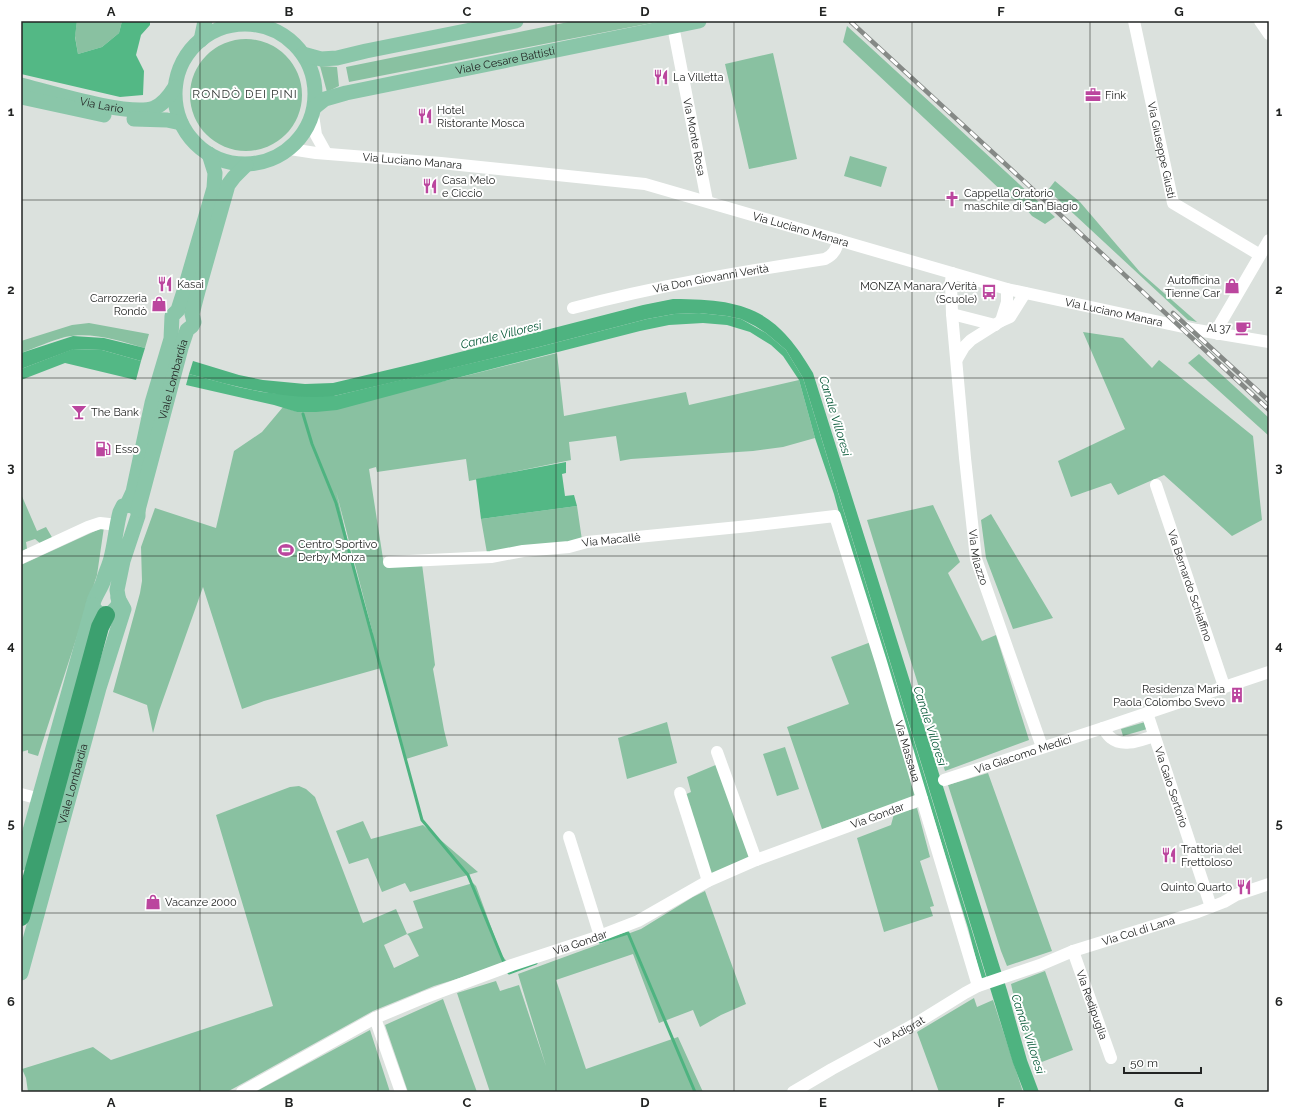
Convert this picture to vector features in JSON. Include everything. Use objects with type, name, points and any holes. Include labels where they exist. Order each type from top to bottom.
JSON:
[{"type":"highway","points":[[21,917],[100,627],[100,610]]},
{"type":"main road","points":[[201,40],[205,21]]},
{"type":"main road","points":[[303,54],[321,59],[337,58],[516,21]]},
{"type":"main road","name":"Viale Cesare Battisti","points":[[314,111],[325,99],[346,93],[698,21]]},
{"type":"main road","points":[[247,23],[267,28],[282,35],[294,44],[303,54],[312,71],[316,89],[314,111],[304,134],[290,149],[276,158],[262,163],[246,165],[226,162],[209,154],[190,138],[181,123],[176,105],[175,87],[178,73],[184,61],[192,49],[201,40],[224,28],[247,23]]},
{"type":"main road","name":"Via Lario","points":[[21,85],[111,106],[139,110],[158,106],[167,98],[175,87]]},
{"type":"main road","name":"Via Lario","points":[[21,97],[107,116],[167,120],[181,123]]},
{"type":"main road","name":"Viale Lombardia","points":[[133,508],[123,506],[120,512],[111,558],[101,588],[94,600],[100,610],[110,614],[117,607],[117,590],[123,560],[136,524],[133,508],[133,492],[152,403],[171,339],[173,324],[172,316],[178,310],[214,188],[215,173],[209,154]]},
{"type":"main road","name":"Viale Lombardia","points":[[133,508],[181,348],[187,330],[194,322],[192,314],[228,185],[246,165]]},
{"type":"main road","name":"Viale Lombardia","points":[[21,973],[99,688],[124,609],[118,598]]},
{"type":"main road","name":"Viale Lombardia","points":[[21,863],[100,610]]},
{"type":"street","name":"Via Giuseppe Giusti","points":[[1134,21],[1173,203],[1260,256]]},
{"type":"street","points":[[1260,21],[1269,34]]},
{"type":"street","name":"Via Monte Rosa","points":[[673,26],[707,201]]},
{"type":"street","points":[[314,111],[316,135],[326,153]]},
{"type":"street","name":"Via Luciano Manara","points":[[290,149],[316,153],[633,182],[657,186],[1008,289],[1214,334],[1269,342]]},
{"type":"street","name":"Via Don Giovanni Verità","points":[[573,308],[650,289],[825,259],[831,256],[835,251],[839,240]]},
{"type":"street","points":[[1214,334],[1269,240]]},
{"type":"street","name":"Via Milazzo","points":[[952,273],[952,314],[976,559],[1042,747]]},
{"type":"street","points":[[998,323],[1007,302],[1008,289]]},
{"type":"street","points":[[957,359],[964,347],[971,340],[1010,317],[1025,293]]},
{"type":"street","points":[[952,314],[998,323]]},
{"type":"street","name":"Via Bernardo Schiaffino","points":[[1156,485],[1224,686]]},
{"type":"street","name":"Via Macallè","points":[[389,562],[491,557],[569,547],[587,542],[835,516]]},
{"type":"street","name":"Via Massaua","points":[[835,516],[981,985]]},
{"type":"street","points":[[21,558],[88,527],[100,523],[118,525]]},
{"type":"street","name":"Via Giacomo Medici","points":[[944,780],[1103,728],[1224,686],[1268,675]]},
{"type":"street","name":"Via Gaio Sertorio","points":[[1147,712],[1211,907]]},
{"type":"street","points":[[1103,728],[1110,738],[1119,742],[1133,743],[1154,736]]},
{"type":"street","points":[[717,752],[756,860]]},
{"type":"street","points":[[680,793],[708,881]]},
{"type":"street","points":[[21,794],[40,799]]},
{"type":"street","name":"Via Gondar","points":[[242,1092],[375,1018],[472,979],[600,936],[638,921],[708,881],[756,860],[922,799]]},
{"type":"street","points":[[569,837],[600,936]]},
{"type":"street","name":"Via Col di Lana","points":[[1006,977],[1073,951],[1211,907],[1236,895],[1269,884]]},
{"type":"street","name":"Via Redipuglia","points":[[1073,951],[1111,1058]]},
{"type":"street","name":"Via Adigrat","points":[[793,1092],[915,1024],[965,992],[1006,977]]},
{"type":"street","points":[[375,1018],[401,1092]]},
{"type":"shaded area","points":[[21,21],[77,21],[75,37],[78,54],[102,47],[119,33],[122,21],[150,21],[150,25],[141,35],[136,55],[144,71],[143,95],[120,97],[21,74]]},
{"type":"shaded area","points":[[77,21],[122,21],[119,33],[102,47],[78,54],[75,36]]},
{"type":"shaded area","points":[[573,21],[662,21],[349,82],[346,67]]},
{"type":"shaded area","points":[[847,26],[1055,217],[1045,224],[1032,216],[1021,203],[1006,195],[843,42]]},
{"type":"shaded area","points":[[246,39],[257,40],[267,44],[277,49],[285,56],[292,64],[297,74],[301,84],[301,106],[297,116],[292,126],[285,134],[277,141],[267,146],[257,150],[246,151],[235,150],[225,146],[215,141],[207,134],[200,126],[195,116],[191,106],[190,95],[191,84],[195,74],[200,64],[207,56],[215,49],[225,44],[235,40]]},
{"type":"shaded area","points":[[773,53],[797,159],[749,169],[725,64]]},
{"type":"shaded area","points":[[320,66],[337,67],[339,86],[327,92]]},
{"type":"shaded area","points":[[850,156],[887,167],[881,187],[844,176]]},
{"type":"shaded area","points":[[1055,181],[1080,202],[1140,272],[1197,322],[1188,320],[1048,190]]},
{"type":"shaded area","points":[[673,299],[720,302],[739,306],[756,312],[771,321],[786,334],[813,373],[1007,990],[1027,1060],[1039,1092],[1024,1092],[1013,1063],[803,378],[786,350],[766,333],[741,319],[727,316],[699,313],[674,314],[647,319],[539,347],[334,396],[316,397],[279,395],[243,388],[189,374],[193,361],[239,375],[263,380],[305,384],[333,383],[643,305]]},
{"type":"shaded area","points":[[699,313],[741,319],[766,333],[786,350],[803,378],[987,980],[982,982],[968,928],[834,494],[815,438],[799,380],[783,356],[771,345],[750,332],[727,325],[703,323],[669,325],[640,331],[337,410],[316,412],[297,412],[274,405],[186,385],[189,374],[262,392],[334,396],[539,347],[647,319],[674,314]]},
{"type":"shaded area","points":[[89,323],[149,334],[145,348],[126,342],[95,336],[75,335],[59,339],[21,353],[21,341],[72,325]]},
{"type":"shaded area","points":[[1083,332],[1123,338],[1152,368],[1159,360],[1253,436],[1262,520],[1232,536],[1164,475],[1118,495],[1111,483],[1071,497],[1058,461],[1125,429]]},
{"type":"shaded area","points":[[73,336],[104,338],[145,348],[141,361],[102,350],[74,349],[21,369],[21,353]]},
{"type":"shaded area","points":[[73,349],[102,350],[141,361],[136,380],[65,363],[21,380],[21,369]]},
{"type":"shaded area","points":[[557,353],[564,416],[686,392],[689,405],[799,380],[815,438],[783,447],[753,451],[620,461],[616,436],[569,442],[571,460],[469,481],[466,459],[377,472],[376,467],[369,469],[384,565],[422,564],[435,665],[433,669],[448,746],[406,759],[381,668],[264,701],[242,709],[203,587],[159,711],[153,733],[147,705],[113,692],[140,593],[142,581],[141,547],[155,508],[216,528],[234,451],[262,432],[283,407],[298,412],[449,380]],"holes":[[[336,491],[373,635],[355,572]]]},
{"type":"shaded area","points":[[1199,354],[1269,418],[1269,436],[1188,363]]},
{"type":"shaded area","points":[[566,462],[566,473],[562,474],[565,496],[574,495],[577,506],[481,519],[476,479]]},
{"type":"shaded area","points":[[21,494],[37,531],[46,527],[53,539],[41,544],[35,539],[26,542],[27,549],[21,552]]},
{"type":"shaded area","points":[[933,505],[960,562],[948,573],[982,641],[996,635],[1029,740],[945,771],[867,520]]},
{"type":"shaded area","points":[[577,506],[582,540],[487,553],[481,519]]},
{"type":"shaded area","points":[[991,514],[1053,618],[1013,629],[986,558],[981,520]]},
{"type":"shaded area","points":[[104,527],[97,575],[38,756],[28,753],[28,750],[21,752],[21,565]]},
{"type":"shaded area","points":[[871,642],[917,789],[914,797],[822,829],[787,727],[849,704],[831,657]]},
{"type":"shaded area","points":[[667,722],[677,763],[627,779],[618,738]]},
{"type":"shaded area","points":[[1145,722],[1147,729],[1123,736],[1121,729]]},
{"type":"shaded area","points":[[785,747],[799,789],[777,796],[763,754]]},
{"type":"shaded area","points":[[718,764],[751,858],[710,875],[684,795],[691,792],[687,777]]},
{"type":"shaded area","points":[[988,773],[1052,951],[1007,966],[948,785]]},
{"type":"shaded area","points":[[299,786],[306,789],[315,797],[363,923],[396,909],[407,934],[423,928],[413,901],[473,883],[476,886],[501,954],[508,963],[434,986],[373,1011],[227,1092],[28,1092],[26,1078],[22,1069],[93,1047],[111,1060],[273,1006],[216,815],[290,787]],"holes":[[[407,934],[419,956],[394,968],[384,945]]]},
{"type":"shaded area","points":[[917,808],[930,857],[920,861],[934,906],[930,907],[933,916],[884,932],[857,838],[891,825],[894,814]]},
{"type":"shaded area","points":[[363,821],[371,839],[423,825],[478,872],[410,892],[405,883],[382,892],[368,858],[349,864],[336,831]]},
{"type":"shaded area","points":[[705,891],[746,1004],[721,1015],[700,1027],[693,1010],[659,1023],[633,954],[556,980],[586,1069],[678,1037],[703,1092],[490,1092],[457,993],[496,981],[500,991],[519,985],[546,1066],[518,974],[641,929]]},
{"type":"shaded area","points":[[1045,971],[1073,1050],[1034,1065],[1011,984]]},
{"type":"shaded area","points":[[974,998],[977,1007],[993,1000],[1023,1092],[939,1092],[917,1032]]},
{"type":"shaded area","points":[[443,999],[477,1092],[408,1092],[385,1025]]},
{"type":"shaded area","points":[[370,1030],[390,1092],[255,1092]]},
{"type":"waterway","points":[[303,414],[312,444],[336,503],[422,820],[468,875],[505,965]]},
{"type":"waterway","points":[[600,942],[628,933],[695,1092]]},
{"type":"waterway","points":[[507,970],[509,973],[536,963]]},
{"type":"railway","points":[[851,22],[1051,206],[1269,410]]},
{"type":"railway","points":[[1173,313],[1269,401]]},
{"type":"place","name":"La Villetta","points":[[661,77]]},
{"type":"place","name":"Fink","points":[[1093,95]]},
{"type":"place","name":"Hotel Ristorante Mosca","points":[[425,116]]},
{"type":"place","name":"Casa Melo e Ciccio","points":[[430,186]]},
{"type":"place","name":"Cappella Oratorio maschile di San Biagio","points":[[952,199]]},
{"type":"place","name":"Kasai","points":[[165,284]]},
{"type":"place","name":"Autofficina Tienne Car","points":[[1232,286]]},
{"type":"place","name":"MONZA Manara/Verità (Scuole)","points":[[989,292]]},
{"type":"place","name":"Carrozzeria Rondò","points":[[159,304]]},
{"type":"place","name":"Al 37","points":[[1243,328]]},
{"type":"place","name":"The Bank","points":[[79,412]]},
{"type":"place","name":"Esso","points":[[103,449]]},
{"type":"place","name":"Centro Sportivo Derby Monza","points":[[286,550]]},
{"type":"place","name":"Residenza Maria Paola Colombo Svevo","points":[[1237,695]]},
{"type":"place","name":"Trattoria del Frettoloso","points":[[1169,855]]},
{"type":"place","name":"Quinto Quarto","points":[[1244,887]]},
{"type":"place","name":"Vacanze 2000","points":[[153,902]]},
{"type":"district","name":"RONDÒ DEI PINI","points":[[245,94]]},
{"type":"water label","name":"Canale Villoresi","points":[[501,335]]},
{"type":"water label","name":"Canale Villoresi","points":[[835,416]]},
{"type":"water label","name":"Canale Villoresi","points":[[930,726]]},
{"type":"water label","name":"Canale Villoresi","points":[[1028,1034]]}]
